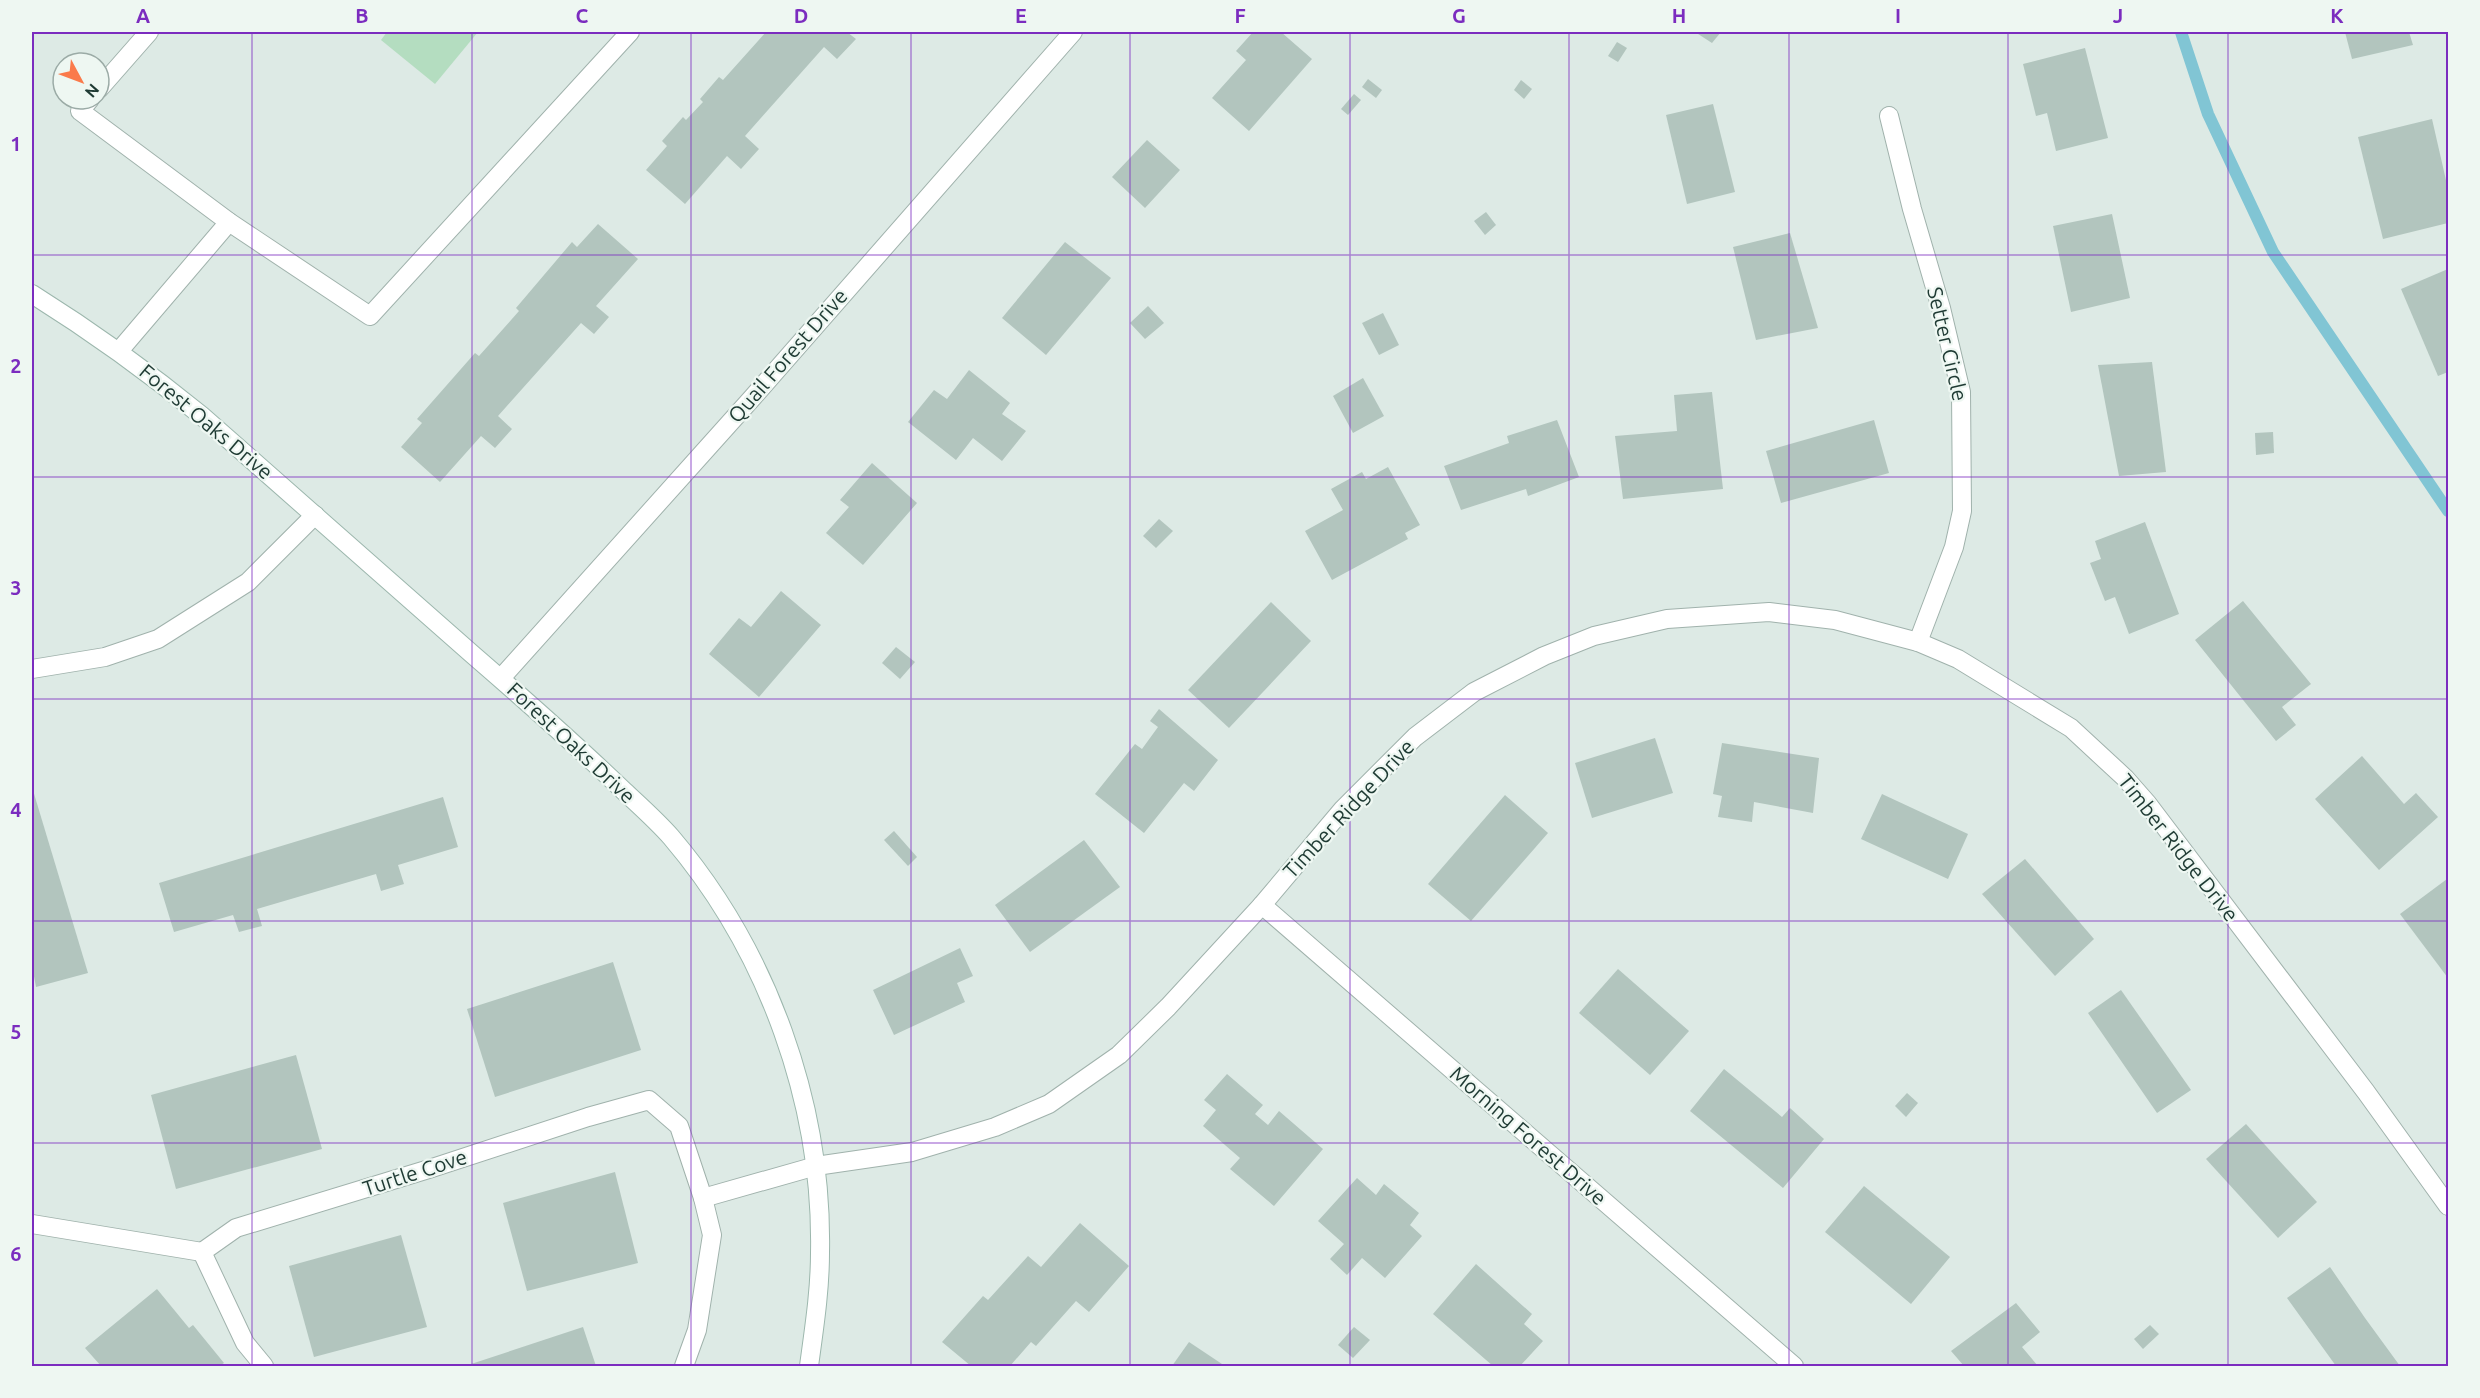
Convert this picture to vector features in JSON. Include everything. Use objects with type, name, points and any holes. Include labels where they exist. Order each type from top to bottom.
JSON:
[{"type":"street","points":[[111,75],[149,32]]},
{"type":"street","points":[[80,111],[229,222],[370,316],[630,32]]},
{"type":"street","name":"Quail Forest Drive","points":[[501,678],[753,397],[1073,32]]},
{"type":"street","name":"Setter Circle","points":[[1889,116],[1912,209],[1941,308],[1961,392],[1962,511],[1954,547],[1918,642]]},
{"type":"street","points":[[119,351],[229,222]]},
{"type":"street","name":"Forest Oaks Drive","points":[[32,294],[119,351],[202,416],[501,678],[600,768],[669,835],[702,877],[729,916],[777,1013],[797,1079],[816,1166],[820,1252],[817,1306],[809,1366]]},
{"type":"street","points":[[32,669],[105,657],[158,639],[248,582],[315,515]]},
{"type":"street","name":"Timber Ridge Drive","points":[[816,1166],[912,1152],[995,1127],[1050,1104],[1119,1054],[1168,1007],[1262,905],[1343,809],[1415,737],[1474,692],[1544,656],[1594,636],[1667,619],[1769,612],[1835,620],[1918,642],[1958,659],[2071,728],[2125,778],[2147,803],[2366,1092],[2448,1206]]},
{"type":"street","name":"Morning Forest Drive","points":[[1262,905],[1794,1366]]},
{"type":"street","name":"Turtle Cove","points":[[202,1252],[236,1228],[588,1117],[649,1100],[679,1126],[703,1198],[712,1235],[697,1330],[684,1366]]},
{"type":"street","points":[[703,1198],[816,1166]]},
{"type":"street","points":[[32,1224],[202,1252],[245,1343],[264,1366]]},
{"type":"green space","points":[[387,32],[478,32],[435,84],[381,40]]},
{"type":"building","points":[[766,32],[847,32],[856,39],[837,59],[824,47],[745,136],[759,149],[741,169],[727,156],[685,204],[646,170],[667,146],[662,141],[683,117],[686,120],[703,102],[700,99],[719,77],[723,80]]},
{"type":"building","points":[[1253,32],[1281,32],[1312,59],[1249,131],[1212,98],[1246,60],[1236,51]]},
{"type":"building","points":[[1695,32],[1721,32],[1712,43]]},
{"type":"building","points":[[2345,32],[2409,32],[2413,45],[2352,59]]},
{"type":"building","points":[[1617,42],[1627,48],[1618,62],[1608,56]]},
{"type":"building","points":[[2085,48],[2108,138],[2056,151],[2047,113],[2036,116],[2023,64]]},
{"type":"building","points":[[1368,79],[1382,90],[1376,98],[1362,87]]},
{"type":"building","points":[[1521,80],[1532,89],[1524,99],[1514,90]]},
{"type":"building","points":[[1354,94],[1361,100],[1348,115],[1341,109]]},
{"type":"building","points":[[1713,104],[1735,192],[1687,204],[1666,115]]},
{"type":"building","points":[[2432,119],[2448,189],[2448,223],[2383,239],[2358,137]]},
{"type":"building","points":[[1147,140],[1180,170],[1145,208],[1112,177]]},
{"type":"building","points":[[1486,212],[1496,225],[1485,235],[1474,221]]},
{"type":"building","points":[[2112,214],[2130,298],[2071,312],[2053,226]]},
{"type":"building","points":[[598,224],[638,259],[596,306],[609,317],[594,334],[581,323],[498,416],[512,429],[495,448],[481,436],[440,482],[401,447],[422,423],[417,419],[475,353],[479,356],[519,311],[516,308],[572,242],[577,247]]},
{"type":"building","points":[[1790,233],[1818,328],[1756,340],[1733,247]]},
{"type":"building","points":[[1065,242],[1111,278],[1046,355],[1002,318]]},
{"type":"building","points":[[2448,269],[2448,372],[2438,376],[2401,289]]},
{"type":"building","points":[[1148,306],[1164,323],[1145,339],[1130,323]]},
{"type":"building","points":[[1383,313],[1399,345],[1379,355],[1362,323]]},
{"type":"building","points":[[2152,362],[2166,472],[2119,476],[2098,365]]},
{"type":"building","points":[[969,370],[1010,403],[1002,414],[1026,431],[1002,461],[973,438],[956,460],[908,422],[934,390],[947,399]]},
{"type":"building","points":[[1363,378],[1384,416],[1353,433],[1333,396]]},
{"type":"building","points":[[1712,392],[1723,489],[1623,499],[1615,436],[1677,431],[1674,395]]},
{"type":"building","points":[[1557,420],[1579,477],[1528,496],[1526,489],[1461,510],[1444,466],[1509,443],[1507,436]]},
{"type":"building","points":[[1874,420],[1889,473],[1781,503],[1766,451]]},
{"type":"building","points":[[2273,432],[2274,453],[2256,455],[2255,433]]},
{"type":"building","points":[[872,463],[917,503],[863,565],[826,533],[849,507],[840,500]]},
{"type":"building","points":[[1388,467],[1420,525],[1405,533],[1408,539],[1332,580],[1305,531],[1343,510],[1331,489],[1362,472],[1366,479]]},
{"type":"building","points":[[1159,519],[1173,531],[1156,548],[1143,536]]},
{"type":"building","points":[[2145,522],[2179,614],[2129,634],[2115,597],[2105,601],[2090,563],[2101,559],[2095,541]]},
{"type":"building","points":[[781,591],[821,625],[759,697],[709,654],[739,618],[751,627]]},
{"type":"building","points":[[2243,601],[2311,684],[2282,707],[2296,725],[2276,741],[2195,640]]},
{"type":"building","points":[[1271,602],[1311,641],[1229,728],[1188,690]]},
{"type":"building","points":[[896,647],[915,662],[900,679],[882,663]]},
{"type":"building","points":[[1159,709],[1218,760],[1194,791],[1184,783],[1144,833],[1095,794],[1135,744],[1142,749],[1158,727],[1150,721]]},
{"type":"building","points":[[1655,738],[1673,793],[1592,818],[1575,763]]},
{"type":"building","points":[[1722,743],[1819,758],[1813,813],[1754,802],[1752,822],[1718,817],[1722,796],[1713,794]]},
{"type":"building","points":[[2362,756],[2404,804],[2416,793],[2438,817],[2379,870],[2315,799]]},
{"type":"building","points":[[32,787],[88,973],[36,987],[32,966]]},
{"type":"building","points":[[1882,794],[1968,834],[1948,879],[1861,839]]},
{"type":"building","points":[[1505,795],[1548,833],[1471,921],[1428,884]]},
{"type":"building","points":[[443,797],[458,847],[398,865],[404,884],[381,891],[376,874],[257,909],[262,926],[239,932],[233,915],[174,932],[159,883]]},
{"type":"building","points":[[894,831],[917,857],[908,866],[884,840]]},
{"type":"building","points":[[1084,840],[1120,887],[1030,952],[995,905]]},
{"type":"building","points":[[2025,859],[2094,939],[2055,976],[1982,894]]},
{"type":"building","points":[[2447,879],[2448,881],[2448,978],[2400,914]]},
{"type":"building","points":[[960,948],[973,976],[957,983],[965,1002],[894,1035],[873,990]]},
{"type":"building","points":[[613,962],[641,1050],[495,1097],[467,1009]]},
{"type":"building","points":[[1618,969],[1689,1031],[1650,1075],[1579,1013]]},
{"type":"building","points":[[2121,990],[2191,1090],[2157,1113],[2088,1013]]},
{"type":"building","points":[[296,1055],[322,1149],[176,1189],[151,1095]]},
{"type":"building","points":[[1724,1069],[1782,1117],[1790,1108],[1824,1139],[1783,1188],[1690,1111]]},
{"type":"building","points":[[1227,1074],[1263,1105],[1255,1114],[1268,1125],[1279,1111],[1323,1149],[1274,1206],[1230,1169],[1240,1158],[1203,1126],[1216,1110],[1204,1100]]},
{"type":"building","points":[[1907,1093],[1918,1103],[1906,1117],[1895,1106]]},
{"type":"building","points":[[2246,1124],[2317,1202],[2278,1238],[2206,1159]]},
{"type":"building","points":[[615,1172],[638,1263],[527,1291],[503,1203]]},
{"type":"building","points":[[1357,1178],[1376,1195],[1384,1184],[1419,1213],[1410,1225],[1422,1236],[1385,1278],[1362,1258],[1347,1275],[1330,1259],[1344,1244],[1318,1221]]},
{"type":"building","points":[[1864,1186],[1950,1257],[1911,1304],[1825,1232]]},
{"type":"building","points":[[1080,1223],[1129,1266],[1089,1312],[1076,1301],[1036,1346],[1031,1342],[1010,1366],[971,1366],[942,1342],[983,1296],[988,1300],[1028,1256],[1041,1267]]},
{"type":"building","points":[[401,1235],[427,1327],[314,1357],[289,1266]]},
{"type":"building","points":[[1476,1264],[1532,1314],[1524,1324],[1543,1341],[1520,1366],[1493,1366],[1433,1314]]},
{"type":"building","points":[[2330,1267],[2400,1366],[2336,1366],[2287,1298]]},
{"type":"building","points":[[157,1289],[189,1328],[193,1325],[224,1363],[219,1366],[101,1366],[85,1348]]},
{"type":"building","points":[[2016,1303],[2040,1332],[2022,1347],[2038,1366],[1964,1366],[1951,1351]]},
{"type":"building","points":[[2150,1325],[2159,1334],[2143,1349],[2134,1339]]},
{"type":"building","points":[[583,1327],[596,1366],[465,1366]]},
{"type":"building","points":[[1354,1327],[1370,1340],[1353,1358],[1338,1345]]},
{"type":"building","points":[[1189,1342],[1225,1366],[1172,1366]]},
{"type":"waterway","points":[[2181,32],[2208,114],[2273,252],[2448,511]]}]
